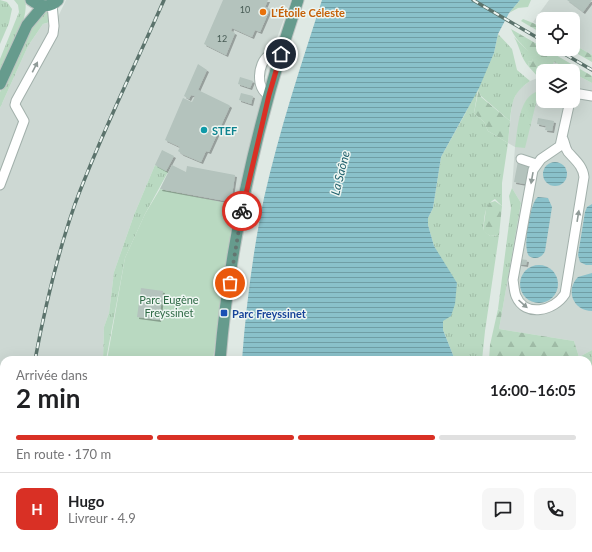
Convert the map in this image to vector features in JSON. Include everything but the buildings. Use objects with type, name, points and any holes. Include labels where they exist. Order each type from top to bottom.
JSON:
[{"type":"main road","points":[[0,84],[27,25],[31,0],[51,3]]},
{"type":"main road","points":[[221,356],[236,221],[269,95],[298,0]]},
{"type":"main road","points":[[27,25],[51,3]]},
{"type":"street","points":[[0,185],[24,121],[15,105],[16,101],[53,34],[54,26],[51,3]]},
{"type":"street","points":[[580,96],[592,96]]},
{"type":"street","points":[[563,139],[567,150],[584,172],[565,294],[557,304],[543,310],[530,309],[520,304],[514,292],[514,280],[533,170],[536,164],[560,146],[563,139],[568,108]]},
{"type":"street","points":[[521,159],[536,164]]},
{"type":"shaded area","points":[[66,0],[291,0],[274,46],[261,91],[262,97],[237,204],[234,209],[226,207],[226,203],[160,189],[168,172],[155,165],[134,215],[114,272],[109,313],[104,327],[103,356],[0,356],[0,108],[28,46],[43,24],[56,21]]},
{"type":"shaded area","points":[[549,0],[592,0],[592,55],[580,48],[580,12],[540,12]]},
{"type":"shaded area","points":[[580,77],[592,83],[592,350],[581,356],[579,356],[574,341],[499,329],[521,203],[512,188],[515,147],[508,143],[512,103],[518,90],[530,81],[536,79],[536,108],[580,108]]},
{"type":"green space","points":[[0,0],[7,2],[12,9],[9,23],[0,44]]},
{"type":"green space","points":[[14,0],[25,0],[26,8],[17,37],[0,73],[0,59],[19,12],[18,5]]},
{"type":"green space","points":[[520,0],[531,0],[528,7],[518,8],[509,13]]},
{"type":"green space","points":[[48,8],[50,22],[43,24],[28,46],[0,108],[0,92],[31,25]]},
{"type":"green space","points":[[523,19],[536,24],[536,30],[521,21]]},
{"type":"green space","points":[[511,29],[536,44],[536,56],[558,56],[571,64],[558,64],[554,62],[553,64],[536,64],[536,75],[529,67],[528,62],[533,61],[531,56],[513,34]]},
{"type":"green space","points":[[498,34],[512,49],[517,70],[530,81],[524,85],[514,98],[510,121],[481,96],[478,89],[474,113],[484,122],[488,131],[508,143],[502,183],[502,206],[495,199],[488,205],[483,230],[490,236],[499,235],[482,356],[453,356],[443,330],[441,259],[434,246],[428,225],[428,218],[433,208],[441,157],[465,114],[494,53]]},
{"type":"green space","points":[[514,37],[531,54],[533,61],[528,62],[529,67],[524,60]]},
{"type":"green space","points":[[580,48],[592,55],[592,62],[580,55]]},
{"type":"green space","points":[[580,69],[592,76],[592,83],[580,77]]},
{"type":"green space","points":[[479,88],[481,97],[510,121],[508,143],[488,131],[484,122],[474,113]]},
{"type":"green space","points":[[536,92],[536,103],[525,148],[515,147],[520,114],[527,99]]},
{"type":"green space","points":[[155,165],[168,172],[145,214],[125,258],[107,356],[103,356],[104,327],[109,313],[114,272],[134,215]]},
{"type":"green space","points":[[512,188],[521,203],[502,312],[498,309],[511,208],[509,196]]},
{"type":"green space","name":"Parc Eugène Freyssinet","points":[[160,189],[226,203],[226,207],[234,209],[214,356],[108,356],[125,258],[145,214]]},
{"type":"green space","points":[[495,201],[502,206],[499,235],[490,236],[483,231],[486,209],[489,203]]},
{"type":"green space","points":[[498,309],[502,312],[499,329],[574,341],[579,356],[489,356],[490,345]]},
{"type":"green space","points":[[592,350],[592,356],[581,356]]},
{"type":"water","name":"La Saône","points":[[322,0],[520,0],[509,13],[498,34],[494,53],[479,88],[441,157],[433,208],[428,218],[428,225],[434,246],[457,283],[455,304],[451,316],[443,321],[443,330],[453,356],[242,356],[250,279],[256,238],[270,173],[298,74]]},
{"type":"water","points":[[555,162],[564,165],[567,174],[564,183],[555,186],[546,183],[543,174],[546,165]]},
{"type":"water","points":[[538,197],[548,198],[552,207],[545,251],[540,257],[536,258],[529,256],[526,244],[532,207]]},
{"type":"water","points":[[592,204],[592,265],[586,265],[580,262],[578,255],[585,212],[587,207]]},
{"type":"water","points":[[535,265],[543,265],[550,268],[555,273],[558,284],[555,295],[550,300],[543,303],[535,303],[528,300],[523,295],[520,288],[520,280],[523,273],[528,268]]},
{"type":"water","points":[[592,273],[592,311],[580,308],[576,304],[573,299],[572,288],[578,277]]},
{"type":"railway","points":[[36,356],[52,281],[75,204],[107,127],[164,0]]},
{"type":"railway","points":[[473,0],[536,37]]},
{"type":"railway","points":[[568,56],[592,70]]},
{"type":"way so far","points":[[230,283],[242,211]]},
{"type":"place","name":"L'Étoile Céleste","points":[[263,12]]},
{"type":"place","name":"STEF","points":[[204,130]]},
{"type":"place","name":"Parc Freyssinet","points":[[224,313]]},
{"type":"route","points":[[242,211],[269,95],[281,54]]}]
